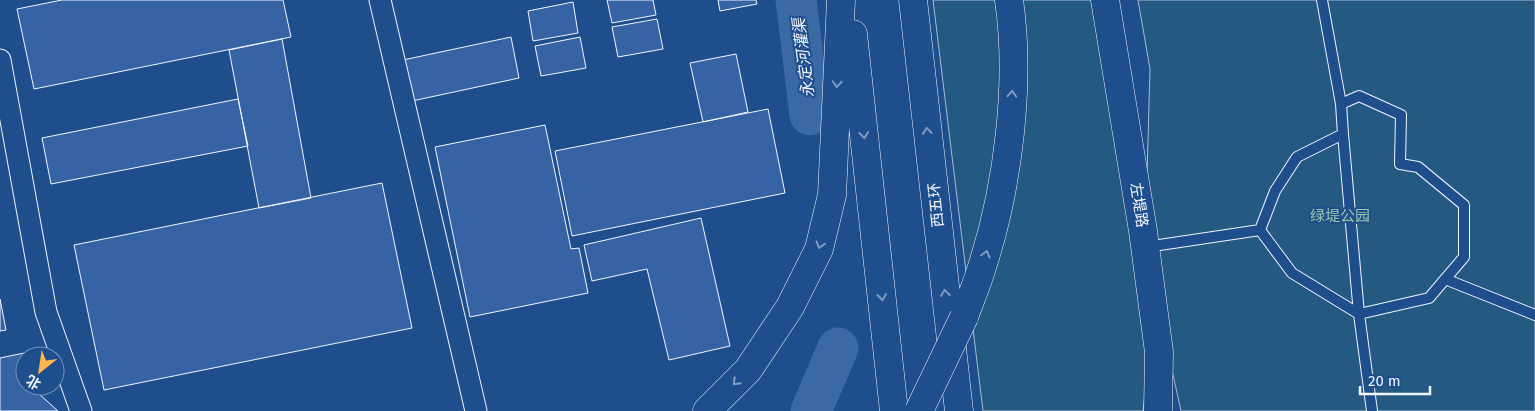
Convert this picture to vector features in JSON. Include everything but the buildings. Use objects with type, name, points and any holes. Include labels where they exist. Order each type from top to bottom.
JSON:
[{"type":"main road","points":[[707,411],[748,370],[790,307],[820,249],[832,196],[841,0]]},
{"type":"main road","points":[[850,0],[894,411]]},
{"type":"main road","name":"西五环","points":[[913,0],[958,411]]},
{"type":"main road","points":[[919,411],[964,317],[982,266],[998,210],[1008,145],[1013,81],[1012,18],[1009,0]]},
{"type":"main road","name":"左堤路","points":[[1105,0],[1146,248],[1158,352],[1158,411]]},
{"type":"street","points":[[380,0],[476,411]]},
{"type":"street","points":[[0,60],[46,312],[81,411]]},
{"type":"lane","points":[[1322,0],[1341,104],[1360,314],[1372,411]]},
{"type":"lane","points":[[1260,230],[1292,273],[1360,314],[1429,298],[1464,257],[1464,205],[1418,166],[1400,164],[1401,115],[1359,96],[1341,104]]},
{"type":"lane","points":[[1260,230],[1275,191],[1297,157],[1343,134]]},
{"type":"lane","points":[[1146,248],[1260,230]]},
{"type":"lane","points":[[1445,279],[1535,315]]},
{"type":"green space","points":[[933,0],[1094,0],[1133,213],[1148,369],[1143,411],[983,411]]},
{"type":"green space","name":"绿堤公园","points":[[1138,0],[1535,0],[1535,411],[1181,411],[1145,248],[1150,69]]},
{"type":"waterway","name":"永定河灌渠","points":[[796,0],[810,115]]},
{"type":"waterway","name":"永定河灌渠","points":[[811,411],[838,348]]}]
